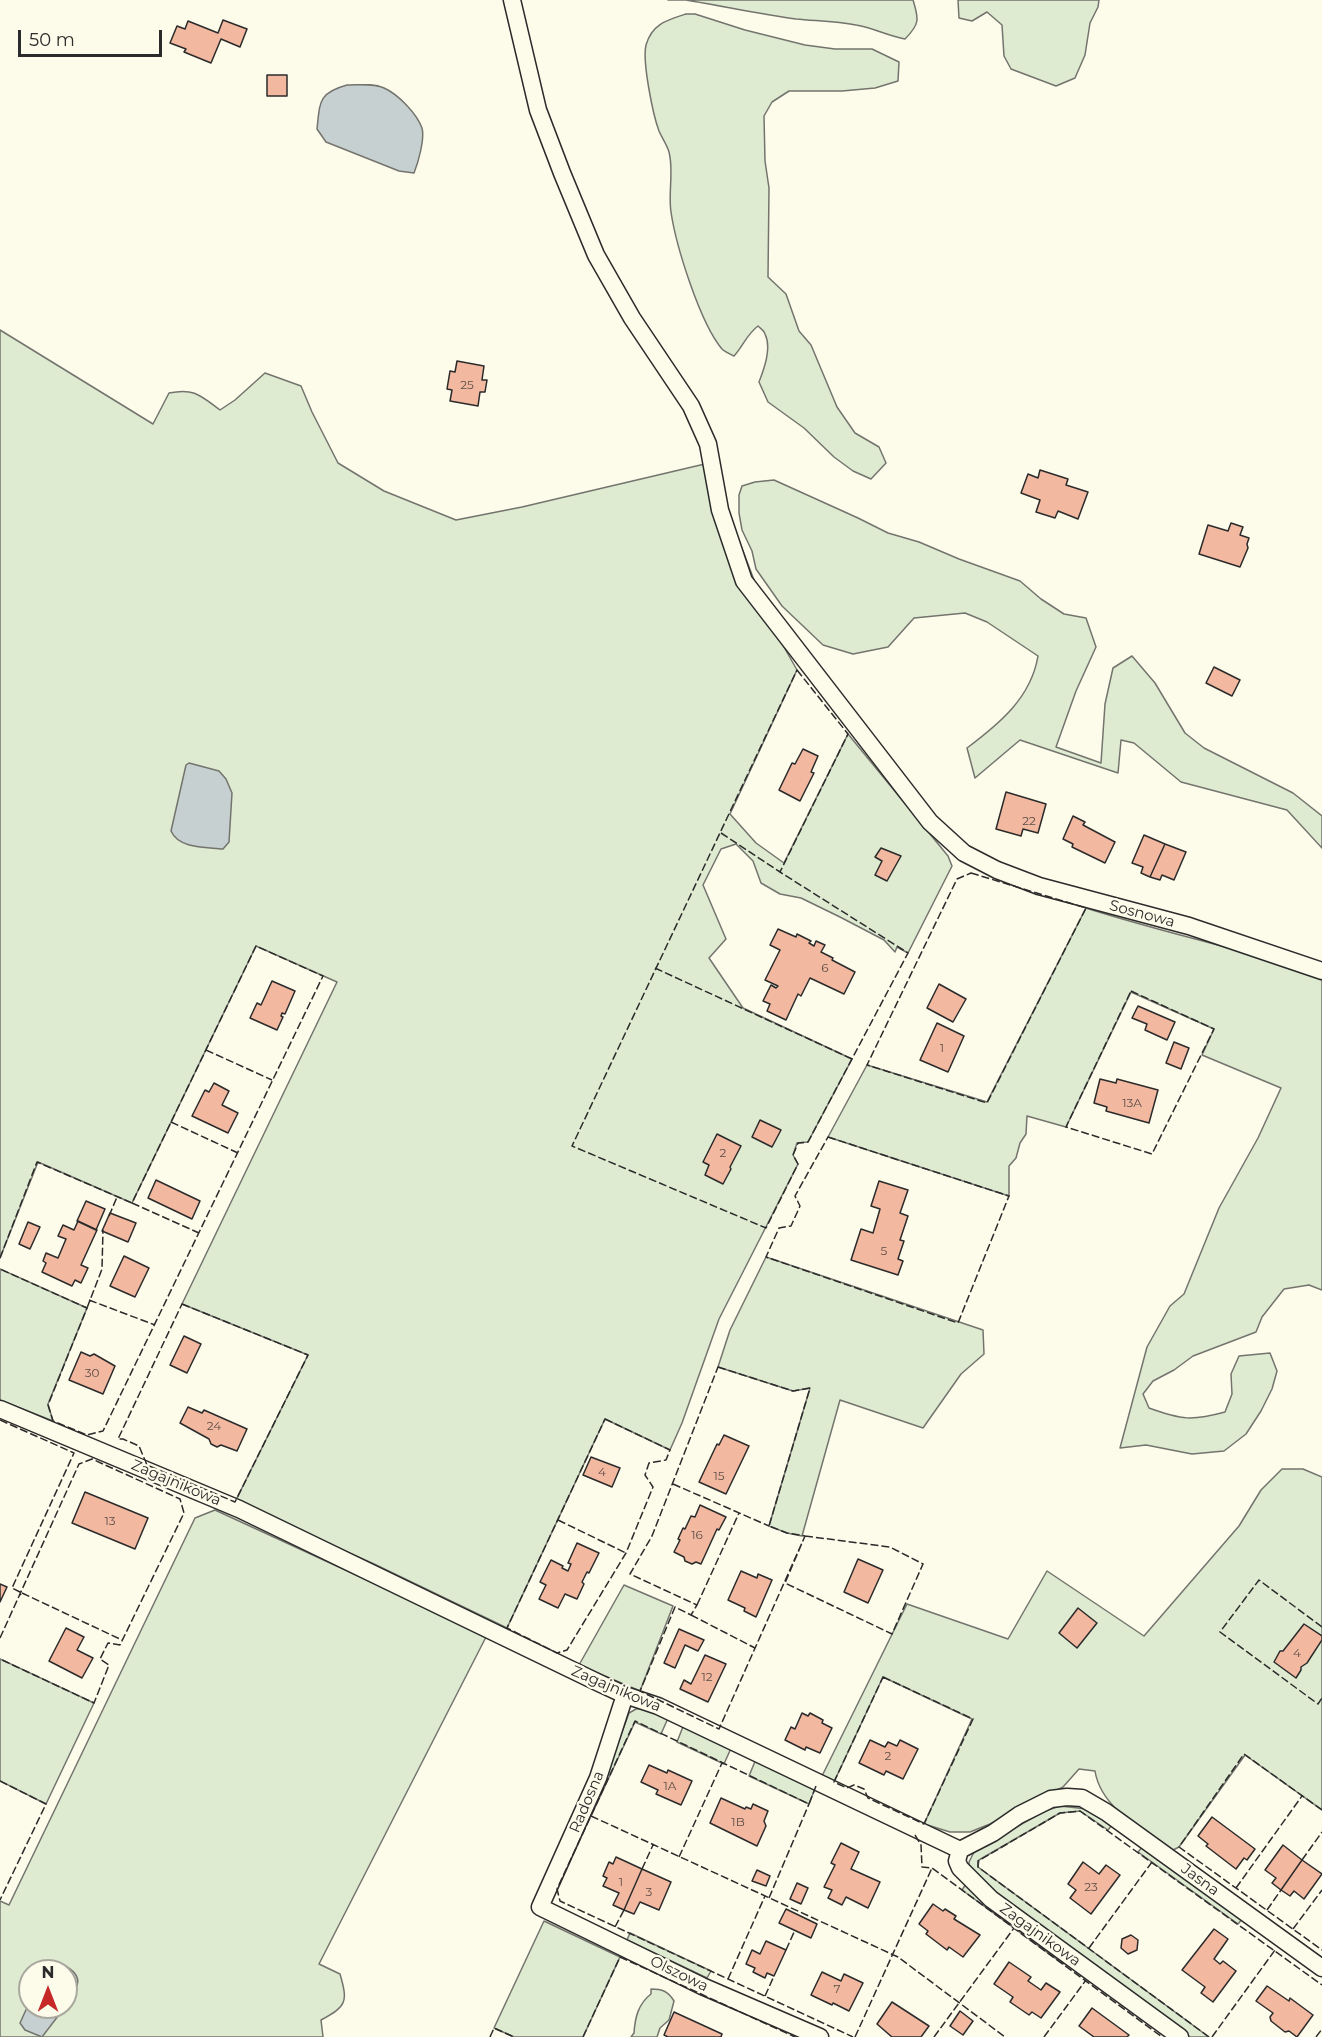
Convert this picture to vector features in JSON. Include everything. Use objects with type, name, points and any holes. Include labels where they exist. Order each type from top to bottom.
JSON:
[{"type":"street","name":"Sosnowa","points":[[512,0],[538,110],[562,173],[596,255],[632,318],[691,406],[708,444],[720,510],[744,581],[930,822],[964,853],[997,870],[1039,886],[1189,926],[1322,971]]},
{"type":"street","name":"Zagajnikowa","points":[[0,1409],[239,1509],[625,1695],[658,1706],[960,1850],[957,1861],[960,1868],[978,1888],[1180,2037]]},
{"type":"street","name":"Radosna","points":[[540,1906],[598,1778],[625,1695]]},
{"type":"street","name":"Jasna","points":[[960,1850],[1040,1804],[1060,1797],[1082,1797],[1322,1968]]},
{"type":"street","name":"Olszowa","points":[[540,1906],[702,1986],[820,2037]]},
{"type":"green space","points":[[686,0],[913,0],[917,21],[905,39],[856,25],[782,17]]},
{"type":"green space","points":[[958,0],[1099,0],[1090,23],[1085,55],[1075,78],[1056,86],[1011,69],[1004,56],[1002,25],[987,12],[972,21],[959,18]]},
{"type":"green space","points":[[686,14],[695,14],[745,30],[805,45],[835,49],[872,49],[899,62],[898,81],[875,88],[842,91],[789,91],[772,102],[764,116],[765,161],[769,188],[768,277],[786,294],[799,331],[811,345],[837,407],[855,433],[879,447],[886,463],[871,479],[853,471],[834,457],[804,428],[768,402],[759,382],[768,346],[765,333],[758,326],[734,356],[722,349],[705,321],[674,227],[670,205],[670,159],[654,113],[645,53],[649,38],[656,28]]},
{"type":"green space","points":[[0,330],[153,424],[169,393],[191,392],[220,410],[235,400],[265,373],[301,386],[338,463],[384,491],[456,520],[522,507],[709,463],[771,624],[797,670],[730,814],[756,843],[784,863],[848,734],[948,856],[952,866],[908,953],[897,947],[895,952],[884,940],[840,917],[801,898],[780,894],[761,883],[753,861],[736,844],[721,849],[703,885],[726,939],[709,958],[743,1008],[852,1059],[808,1142],[797,1143],[793,1155],[798,1164],[719,1319],[670,1450],[605,1419],[507,1628],[374,1564],[235,1502],[308,1355],[182,1304],[337,982],[256,946],[132,1203],[38,1162],[0,1258]]},
{"type":"green space","points":[[774,480],[888,533],[919,542],[1020,581],[1041,599],[1064,614],[1086,618],[1096,647],[1076,691],[1056,747],[1101,763],[1105,704],[1113,668],[1132,656],[1155,683],[1185,733],[1204,748],[1293,793],[1322,816],[1322,848],[1287,810],[1181,782],[1134,743],[1121,740],[1118,773],[1020,740],[975,778],[967,748],[1012,709],[1028,685],[1038,656],[987,622],[965,613],[914,618],[888,647],[853,654],[823,645],[782,606],[756,569],[752,551],[742,530],[739,495],[742,486]]},
{"type":"green space","points":[[1086,908],[1257,956],[1322,978],[1322,1290],[1309,1285],[1284,1289],[1262,1317],[1256,1332],[1193,1356],[1174,1370],[1153,1381],[1143,1394],[1149,1408],[1179,1417],[1195,1418],[1225,1412],[1232,1394],[1231,1374],[1239,1356],[1270,1353],[1277,1371],[1272,1389],[1246,1434],[1224,1451],[1192,1454],[1146,1445],[1120,1448],[1147,1347],[1170,1306],[1184,1294],[1219,1208],[1258,1138],[1281,1088],[1202,1055],[1214,1029],[1131,992],[1066,1127],[1027,1116],[1026,1134],[1020,1143],[1016,1158],[1009,1166],[1009,1196],[828,1137],[867,1065],[987,1102]]},
{"type":"green space","points":[[766,1257],[983,1330],[984,1354],[961,1374],[923,1428],[840,1400],[802,1536],[769,1526],[810,1388],[793,1391],[718,1367],[730,1330]]},
{"type":"green space","points":[[0,1269],[87,1308],[48,1404],[53,1421],[0,1400]]},
{"type":"green space","points":[[1282,1469],[1303,1469],[1322,1477],[1322,1810],[1245,1755],[1179,1847],[1173,1850],[1137,1826],[1115,1807],[1106,1797],[1095,1771],[1079,1769],[1063,1787],[990,1824],[970,1832],[950,1832],[924,1824],[972,1719],[883,1677],[834,1782],[822,1776],[907,1604],[1008,1639],[1047,1571],[1144,1636],[1239,1526],[1261,1490]]},
{"type":"green space","points":[[215,1510],[486,1637],[319,1964],[340,1974],[344,1991],[341,2007],[321,2020],[323,2037],[0,2037],[0,1901],[9,1905],[195,1518]]},
{"type":"green space","points":[[624,1585],[673,1606],[640,1691],[579,1665]]},
{"type":"green space","points":[[0,1659],[94,1703],[46,1804],[0,1781]]},
{"type":"green space","points":[[645,1708],[669,1716],[661,1734],[635,1722],[591,1816],[629,1713]]},
{"type":"green space","points":[[684,1724],[732,1746],[724,1764],[677,1742]]},
{"type":"green space","points":[[756,1759],[816,1786],[809,1804],[749,1776]]},
{"type":"green space","points":[[1060,1806],[1087,1809],[1112,1825],[1108,1830],[1080,1811],[1060,1813],[979,1860],[978,1867],[1209,2037],[1189,2037],[987,1888],[969,1868],[969,1862],[975,1850],[1045,1811]]},
{"type":"green space","points":[[1144,1845],[1243,1918],[1238,1924],[1138,1852]]},
{"type":"green space","points":[[966,1884],[1067,1959],[1063,1964],[962,1890]]},
{"type":"green space","points":[[544,1921],[620,1957],[583,2037],[514,2037],[494,2028]]},
{"type":"green space","points":[[630,1933],[711,1971],[707,1978],[627,1940]]},
{"type":"green space","points":[[651,1989],[664,1991],[674,2001],[669,2020],[660,2028],[657,2037],[631,2037],[634,2033],[638,2012],[643,2002],[651,1994]]},
{"type":"shaded area","points":[[347,85],[380,86],[395,95],[411,111],[420,123],[423,133],[421,151],[414,173],[399,171],[326,142],[317,129],[320,105],[330,91]]},
{"type":"shaded area","points":[[189,763],[219,771],[226,779],[232,793],[229,842],[223,849],[186,844],[175,837],[171,831],[186,765]]},
{"type":"shaded area","points":[[22,2019],[56,2019],[42,2037],[25,2030],[20,2023]]},
{"type":"building","points":[[223,20],[247,29],[240,47],[221,39],[211,63],[184,52],[186,49],[170,43],[177,26],[185,29],[188,21],[218,33]]},
{"type":"building","points":[[267,75],[287,75],[287,96],[267,96]]},
{"type":"building","points":[[457,361],[484,366],[482,380],[487,380],[485,392],[480,392],[478,406],[450,401],[452,390],[447,389],[450,371],[455,372]]},
{"type":"building","points":[[1040,470],[1068,479],[1066,485],[1088,492],[1078,519],[1058,511],[1055,518],[1036,512],[1040,500],[1021,493],[1028,474],[1038,478]]},
{"type":"building","points":[[1231,523],[1243,527],[1240,535],[1249,538],[1248,548],[1240,567],[1199,554],[1208,525],[1228,531]]},
{"type":"building","points":[[1214,667],[1240,680],[1232,696],[1206,683]]},
{"type":"building","points":[[803,749],[818,756],[811,772],[814,773],[800,801],[779,790],[792,763],[795,764]]},
{"type":"building","points":[[1006,792],[1046,804],[1038,833],[1023,829],[1021,836],[996,829]]},
{"type":"building","points":[[1073,816],[1085,822],[1083,825],[1115,842],[1105,863],[1072,847],[1073,844],[1063,839]]},
{"type":"building","points":[[1144,835],[1165,844],[1150,877],[1141,873],[1143,867],[1132,863]]},
{"type":"building","points":[[1165,844],[1186,852],[1174,880],[1162,875],[1160,880],[1150,877]]},
{"type":"building","points":[[881,848],[901,856],[887,881],[875,875],[882,861],[875,857]]},
{"type":"building","points":[[778,929],[796,937],[797,934],[811,941],[809,943],[814,946],[816,941],[825,945],[821,952],[855,972],[844,994],[810,978],[801,996],[798,994],[786,1020],[767,1011],[770,1004],[763,1001],[771,985],[776,988],[778,986],[765,980],[780,950],[770,945]]},
{"type":"building","points":[[272,981],[295,991],[285,1014],[282,1013],[283,1017],[277,1030],[250,1018],[257,1003],[261,1005]]},
{"type":"building","points":[[939,984],[966,999],[953,1022],[927,1008]]},
{"type":"building","points":[[1138,1006],[1175,1022],[1167,1040],[1145,1030],[1147,1024],[1132,1018]]},
{"type":"building","points":[[937,1023],[964,1036],[948,1072],[920,1060]]},
{"type":"building","points":[[1174,1042],[1189,1048],[1181,1069],[1166,1063]]},
{"type":"building","points":[[1100,1079],[1116,1083],[1117,1079],[1158,1090],[1149,1123],[1106,1111],[1107,1107],[1094,1103]]},
{"type":"building","points":[[214,1083],[229,1091],[222,1105],[238,1113],[228,1133],[192,1116],[205,1090],[209,1092]]},
{"type":"building","points":[[760,1120],[781,1130],[772,1147],[752,1137]]},
{"type":"building","points":[[717,1134],[741,1146],[723,1184],[705,1175],[709,1165],[703,1162]]},
{"type":"building","points":[[156,1180],[200,1201],[192,1219],[148,1198]]},
{"type":"building","points":[[879,1181],[908,1190],[900,1213],[908,1216],[900,1240],[904,1241],[898,1259],[903,1261],[898,1275],[851,1260],[861,1229],[873,1233],[880,1209],[871,1206]]},
{"type":"building","points":[[86,1201],[105,1209],[96,1230],[77,1221]]},
{"type":"building","points":[[110,1213],[136,1223],[128,1242],[102,1231]]},
{"type":"building","points":[[78,1221],[97,1230],[81,1265],[88,1268],[81,1283],[75,1280],[72,1286],[42,1272],[46,1263],[43,1261],[46,1253],[58,1258],[66,1239],[58,1236],[63,1225],[74,1230]]},
{"type":"building","points":[[28,1222],[40,1227],[30,1249],[19,1244]]},
{"type":"building","points":[[124,1256],[149,1268],[135,1297],[110,1286]]},
{"type":"building","points":[[184,1336],[201,1344],[187,1373],[170,1365]]},
{"type":"building","points":[[81,1352],[90,1356],[94,1354],[115,1366],[103,1394],[69,1380]]},
{"type":"building","points":[[188,1407],[202,1413],[204,1410],[247,1429],[237,1451],[221,1445],[217,1447],[211,1444],[209,1439],[180,1423]]},
{"type":"building","points":[[724,1435],[749,1446],[726,1494],[699,1482],[717,1444],[719,1445]]},
{"type":"building","points":[[591,1457],[620,1468],[612,1487],[583,1475]]},
{"type":"building","points":[[85,1492],[148,1518],[135,1549],[72,1523]]},
{"type":"building","points":[[700,1505],[726,1517],[719,1530],[717,1529],[701,1564],[696,1562],[692,1564],[674,1552],[683,1528],[685,1529],[691,1516],[695,1517]]},
{"type":"building","points":[[577,1543],[599,1553],[582,1582],[584,1584],[577,1599],[565,1594],[558,1608],[539,1599],[546,1585],[540,1582],[551,1560],[568,1571],[571,1564],[568,1563]]},
{"type":"building","points":[[858,1559],[883,1570],[868,1603],[844,1592]]},
{"type":"building","points":[[741,1571],[757,1578],[758,1574],[772,1580],[756,1617],[744,1611],[745,1608],[728,1600]]},
{"type":"building","points":[[0,1584],[7,1587],[0,1602]]},
{"type":"building","points":[[1078,1608],[1097,1623],[1077,1648],[1059,1633]]},
{"type":"building","points":[[1304,1624],[1322,1636],[1322,1640],[1307,1663],[1301,1667],[1296,1678],[1274,1662],[1280,1651],[1283,1651]]},
{"type":"building","points":[[66,1628],[84,1637],[77,1650],[93,1658],[82,1678],[49,1661]]},
{"type":"building","points":[[679,1629],[704,1640],[698,1651],[685,1645],[675,1668],[664,1663]]},
{"type":"building","points":[[705,1655],[726,1664],[708,1702],[680,1689],[684,1680],[691,1684]]},
{"type":"building","points":[[802,1713],[808,1716],[810,1713],[832,1728],[820,1753],[806,1747],[805,1750],[785,1740],[791,1727],[795,1729]]},
{"type":"building","points":[[870,1740],[885,1747],[888,1742],[897,1746],[900,1740],[918,1749],[903,1779],[886,1771],[884,1775],[859,1763]]},
{"type":"building","points":[[649,1765],[667,1773],[668,1770],[692,1781],[681,1805],[656,1794],[658,1790],[641,1782]]},
{"type":"building","points":[[721,1798],[745,1809],[746,1807],[751,1809],[753,1804],[768,1811],[764,1821],[766,1826],[757,1846],[710,1823]]},
{"type":"building","points":[[1212,1817],[1255,1849],[1236,1869],[1206,1846],[1208,1844],[1198,1836]]},
{"type":"building","points":[[841,1843],[859,1852],[851,1869],[880,1882],[868,1908],[846,1897],[842,1905],[828,1898],[832,1890],[824,1887],[835,1865],[831,1863]]},
{"type":"building","points":[[1283,1845],[1302,1860],[1281,1890],[1272,1883],[1276,1878],[1265,1870]]},
{"type":"building","points":[[616,1857],[642,1869],[624,1910],[613,1905],[619,1893],[603,1886],[607,1878],[603,1876],[609,1862],[613,1864]]},
{"type":"building","points":[[1302,1860],[1322,1874],[1304,1899],[1294,1891],[1290,1896],[1281,1890]]},
{"type":"building","points":[[1083,1862],[1099,1874],[1106,1865],[1120,1875],[1091,1914],[1070,1898],[1076,1890],[1068,1884]]},
{"type":"building","points":[[642,1869],[671,1882],[659,1910],[640,1902],[634,1914],[624,1910]]},
{"type":"building","points":[[757,1870],[770,1876],[766,1886],[752,1881]]},
{"type":"building","points":[[797,1883],[808,1888],[801,1904],[790,1899]]},
{"type":"building","points":[[933,1904],[956,1916],[954,1919],[980,1935],[963,1957],[949,1947],[947,1950],[926,1934],[928,1931],[919,1924]]},
{"type":"building","points":[[786,1909],[817,1924],[811,1938],[779,1923]]},
{"type":"building","points":[[1214,1929],[1228,1939],[1214,1959],[1220,1964],[1223,1961],[1236,1971],[1213,2002],[1201,1993],[1205,1987],[1182,1970]]},
{"type":"building","points":[[1131,1935],[1138,1940],[1137,1950],[1128,1954],[1121,1948],[1122,1939]]},
{"type":"building","points":[[766,1941],[786,1950],[774,1976],[767,1973],[765,1978],[753,1972],[755,1968],[746,1964],[752,1950],[760,1954]]},
{"type":"building","points":[[1009,1962],[1031,1977],[1028,1981],[1041,1990],[1046,1983],[1060,1992],[1041,2018],[1032,2012],[1029,2015],[1010,2002],[1013,1997],[994,1984]]},
{"type":"building","points":[[822,1972],[841,1981],[844,1974],[863,1983],[849,2011],[811,1995]]},
{"type":"building","points":[[1267,1986],[1289,2001],[1290,1998],[1313,2015],[1297,2037],[1289,2031],[1285,2032],[1271,2021],[1270,2017],[1273,2013],[1256,2001]]},
{"type":"building","points":[[892,2002],[929,2026],[921,2037],[892,2037],[877,2024]]},
{"type":"building","points":[[1092,2008],[1129,2035],[1127,2037],[1094,2037],[1079,2026]]},
{"type":"building","points":[[960,2011],[973,2021],[963,2035],[950,2026]]},
{"type":"building","points":[[674,2012],[722,2034],[721,2037],[668,2037],[664,2035]]},
{"type":"fence","points":[[797,670],[848,734],[780,872],[908,953],[808,1142],[798,1143],[793,1155],[798,1164],[766,1228],[572,1146],[797,670]]},
{"type":"fence","points":[[721,833],[780,872]]},
{"type":"fence","points":[[971,873],[1086,908],[987,1103],[867,1065],[957,879],[971,873]]},
{"type":"fence","points":[[0,1258],[37,1162],[132,1203],[256,946],[323,976],[103,1431],[87,1435],[53,1421],[48,1405],[87,1308],[0,1269]]},
{"type":"fence","points":[[655,968],[852,1059]]},
{"type":"fence","points":[[1131,991],[1214,1029],[1152,1154],[1066,1127],[1131,991]]},
{"type":"fence","points":[[206,1050],[272,1080]]},
{"type":"fence","points":[[171,1122],[238,1153]]},
{"type":"fence","points":[[828,1137],[1009,1196],[958,1323],[766,1257],[779,1228],[791,1226],[800,1206],[795,1196],[828,1137]]},
{"type":"fence","points":[[109,1216],[117,1197]]},
{"type":"fence","points":[[132,1203],[199,1233]]},
{"type":"fence","points":[[87,1308],[102,1269],[103,1230]]},
{"type":"fence","points":[[89,1300],[155,1325]]},
{"type":"fence","points":[[182,1304],[308,1355],[235,1502],[147,1465],[139,1446],[118,1439],[182,1304]]},
{"type":"fence","points":[[718,1367],[793,1391],[810,1388],[769,1526],[787,1533],[805,1536],[719,1729],[640,1691],[675,1607],[691,1615],[697,1605],[630,1574],[652,1536],[718,1367]]},
{"type":"fence","points":[[605,1419],[670,1450],[666,1460],[649,1463],[645,1475],[653,1487],[626,1553],[567,1650],[557,1653],[507,1628],[605,1419]]},
{"type":"fence","points":[[0,1420],[74,1453],[12,1588],[22,1593],[20,1595]]},
{"type":"fence","points":[[0,1638],[79,1464],[92,1459],[180,1499],[184,1513],[120,1645],[108,1643],[100,1659],[109,1665],[94,1703],[0,1659]]},
{"type":"fence","points":[[673,1484],[769,1526]]},
{"type":"fence","points":[[697,1605],[739,1513]]},
{"type":"fence","points":[[558,1520],[626,1553]]},
{"type":"fence","points":[[805,1536],[890,1547],[923,1564],[892,1634],[785,1583],[805,1536]]},
{"type":"fence","points":[[1322,1627],[1259,1580],[1220,1632],[1318,1704],[1322,1698]]},
{"type":"fence","points":[[22,1593],[122,1640]]},
{"type":"fence","points":[[691,1615],[755,1648]]},
{"type":"fence","points":[[883,1677],[973,1719],[924,1824],[868,1798],[864,1789],[854,1785],[847,1788],[834,1782],[883,1677]]},
{"type":"fence","points":[[816,1786],[809,1804],[635,1721],[557,1889],[560,1901],[853,2037]]},
{"type":"fence","points":[[1322,1810],[1244,1754],[1179,1847],[1322,1950]]},
{"type":"fence","points":[[679,1857],[722,1763]]},
{"type":"fence","points":[[0,1781],[46,1804],[0,1900]]},
{"type":"fence","points":[[1236,1888],[1302,1796]]},
{"type":"fence","points":[[769,1898],[809,1804]]},
{"type":"fence","points":[[1209,2037],[978,1867],[978,1861],[1060,1813],[1080,1811],[1322,1985]]},
{"type":"fence","points":[[591,1816],[898,1957],[1005,2037]]},
{"type":"fence","points":[[1302,1860],[1322,1832]]},
{"type":"fence","points":[[915,1835],[921,1845],[922,1867],[932,1868],[1162,2037]]},
{"type":"fence","points":[[642,1869],[653,1845]]},
{"type":"fence","points":[[1089,1948],[1152,1862]]},
{"type":"fence","points":[[855,2037],[932,1868]]},
{"type":"fence","points":[[1267,1910],[1281,1890]]},
{"type":"fence","points":[[1293,1929],[1322,1890]]},
{"type":"fence","points":[[728,1979],[765,1896]]},
{"type":"fence","points":[[615,1927],[624,1910]]},
{"type":"fence","points":[[934,2037],[1014,1928]]},
{"type":"fence","points":[[786,1950],[795,1930]]},
{"type":"fence","points":[[1212,2037],[1275,1950]]},
{"type":"fence","points":[[583,2037],[620,1957],[795,2037]]},
{"type":"fence","points":[[765,1996],[774,1976]]},
{"type":"fence","points":[[1044,2037],[1086,1980]]},
{"type":"fence","points":[[490,2037],[494,2028],[514,2037]]},
{"type":"fence","points":[[1316,2037],[1322,2029]]}]
